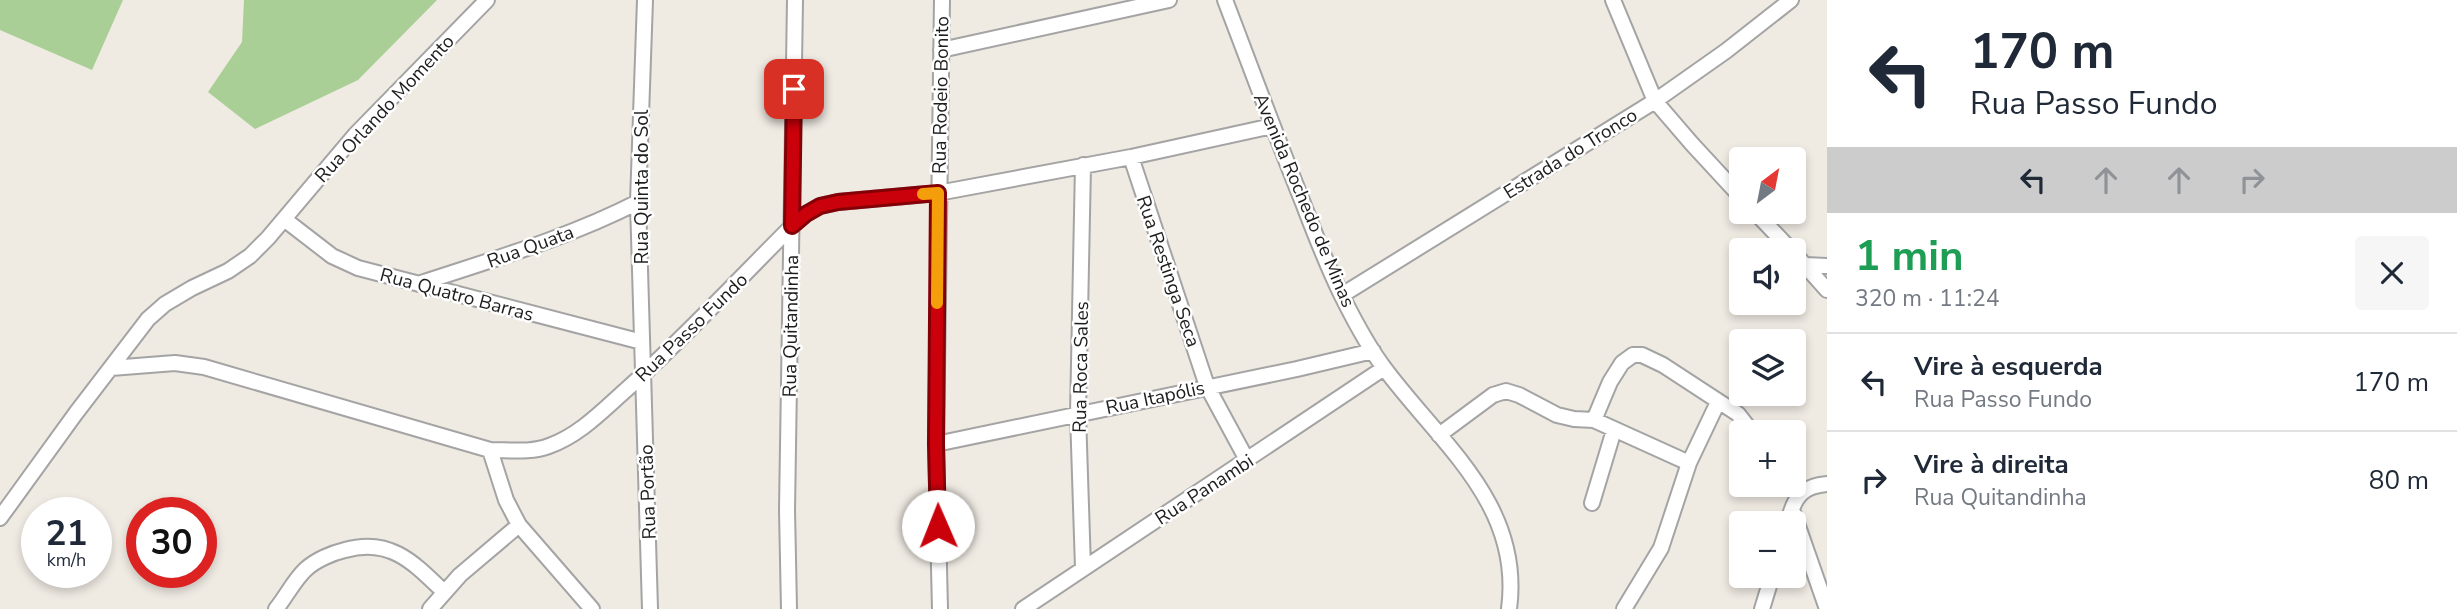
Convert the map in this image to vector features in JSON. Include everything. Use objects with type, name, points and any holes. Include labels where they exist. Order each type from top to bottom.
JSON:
[{"type":"street","name":"Rua Orlando Momento","points":[[0,518],[148,319],[183,294],[228,271],[250,256],[389,99],[487,0]]},
{"type":"street","name":"Rua Quinta do Sol","points":[[643,374],[638,202],[645,0]]},
{"type":"street","name":"Rua Quitandinha","points":[[789,609],[787,510],[795,0]]},
{"type":"street","name":"Rua Rodeio Bonito","points":[[940,609],[936,444],[942,0]]},
{"type":"street","points":[[941,50],[1168,0]]},
{"type":"street","name":"Avenida Rochedo de Minas","points":[[1225,0],[1272,126],[1342,295],[1384,368],[1476,481],[1493,509],[1505,538],[1511,567],[1506,609]]},
{"type":"street","points":[[1613,0],[1655,101],[1729,184]]},
{"type":"street","name":"Estrada do Tronco","points":[[1342,295],[1655,101],[1726,51],[1791,0]]},
{"type":"street","name":"Rua Passo Fundo","points":[[111,368],[175,363],[204,367],[490,450],[528,451],[548,447],[572,435],[643,374],[792,226],[820,206],[938,193],[1130,157],[1272,126]]},
{"type":"street","name":"Rua Restinga Seca","points":[[1130,157],[1208,386],[1247,460]]},
{"type":"street","name":"Rua Roca Sales","points":[[1083,165],[1078,414],[1083,568]]},
{"type":"street","name":"Rua Quata","points":[[420,284],[610,216],[638,202]]},
{"type":"street","name":"Rua Quatro Barras","points":[[284,219],[332,256],[358,268],[642,342]]},
{"type":"street","points":[[1767,224],[1780,238]]},
{"type":"street","points":[[1806,265],[1827,266]]},
{"type":"street","points":[[1806,266],[1827,290]]},
{"type":"street","name":"Rua Itapólis","points":[[936,444],[1373,351]]},
{"type":"street","points":[[1594,420],[1610,382],[1622,363],[1633,355],[1652,359],[1738,414],[1743,420]]},
{"type":"street","name":"Rua Panambi","points":[[1023,609],[1384,368]]},
{"type":"street","name":"Rua Portão","points":[[643,374],[650,609]]},
{"type":"street","points":[[1439,435],[1493,396],[1506,391],[1557,415],[1594,420],[1689,463]]},
{"type":"street","points":[[1624,609],[1661,548],[1689,463],[1718,402]]},
{"type":"street","points":[[1592,503],[1614,430]]},
{"type":"street","points":[[490,450],[506,500],[519,525],[592,609]]},
{"type":"street","points":[[1806,487],[1827,484]]},
{"type":"street","points":[[430,609],[460,575],[519,525]]},
{"type":"street","points":[[276,609],[306,570],[332,553],[363,544],[391,549],[422,571],[444,592]]},
{"type":"street","points":[[1806,556],[1827,609]]},
{"type":"street","points":[[1762,609],[1768,588]]},
{"type":"green space","points":[[0,0],[123,0],[92,70],[0,30]]},
{"type":"green space","points":[[244,0],[437,0],[358,80],[255,129],[208,92],[242,42]]},
{"type":"slow traffic","points":[[923,194],[938,193],[937,303]]},
{"type":"route","points":[[794,89],[792,226],[820,206],[938,193],[938,526]]}]
